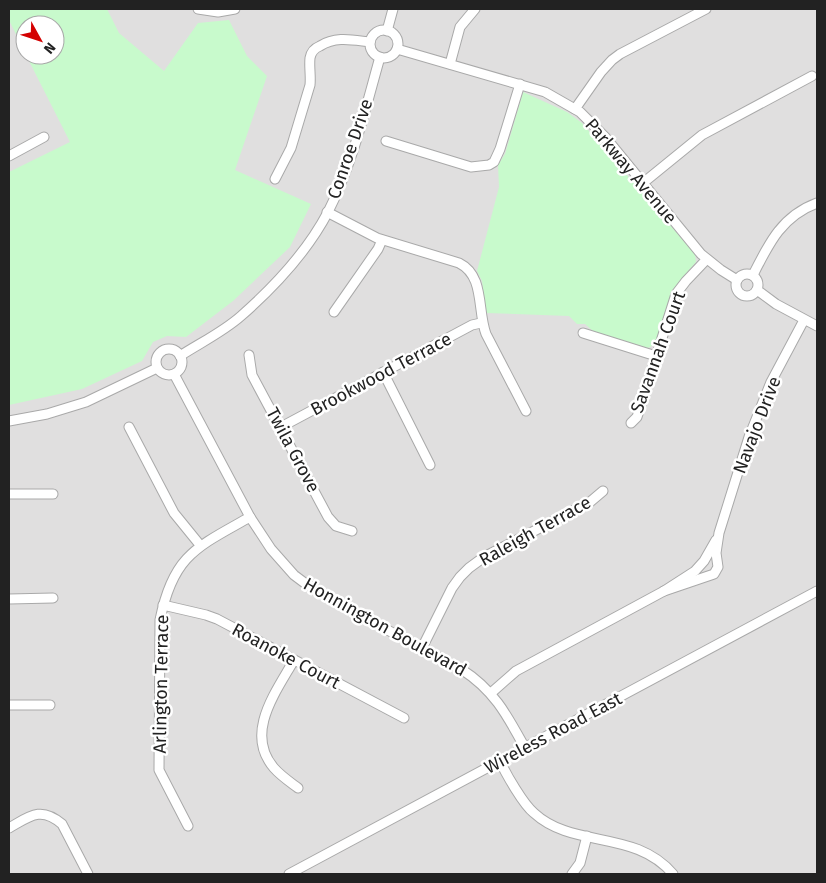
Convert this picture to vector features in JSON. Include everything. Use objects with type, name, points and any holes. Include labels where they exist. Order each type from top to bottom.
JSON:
[{"type":"street","points":[[198,9],[218,12],[235,9]]},
{"type":"street","points":[[387,31],[393,9]]},
{"type":"street","points":[[450,64],[460,27],[475,9]]},
{"type":"street","points":[[575,109],[612,60],[706,9]]},
{"type":"street","points":[[387,31],[396,38],[397,49],[389,57],[380,57],[372,51],[370,42],[377,32],[387,31]]},
{"type":"street","points":[[275,179],[291,148],[310,85],[310,57],[312,52],[323,44],[337,39],[370,42]]},
{"type":"street","name":"Parkway Avenue","points":[[397,49],[545,92],[575,109],[602,133],[706,260],[737,280]]},
{"type":"street","name":"Conroe Drive","points":[[180,356],[239,318],[274,284],[310,240],[327,212],[352,156],[380,57]]},
{"type":"street","points":[[643,183],[702,135],[812,76]]},
{"type":"street","points":[[386,141],[471,167],[489,165],[494,162],[500,149],[520,84]]},
{"type":"street","points":[[9,156],[44,137]]},
{"type":"street","points":[[753,275],[765,251],[779,230],[798,211],[817,203]]},
{"type":"street","points":[[327,212],[382,240],[459,263],[468,268],[477,285],[482,323],[492,347],[526,411]]},
{"type":"street","points":[[334,312],[378,249],[382,240]]},
{"type":"street","name":"Savannah Court","points":[[631,423],[637,417],[676,294],[706,260]]},
{"type":"street","points":[[742,275],[753,275],[758,284],[757,290],[748,296],[740,293],[736,286],[737,280],[742,275]]},
{"type":"street","points":[[757,290],[804,320],[817,326]]},
{"type":"street","name":"Navajo Drive","points":[[664,590],[714,574],[718,567],[716,553],[719,533],[749,437],[771,382],[804,320]]},
{"type":"street","name":"Brookwood Terrace","points":[[281,427],[472,325],[482,323]]},
{"type":"street","points":[[583,333],[656,356]]},
{"type":"street","points":[[172,349],[180,356],[181,366],[174,374],[165,375],[157,368],[156,359],[162,350],[172,349]]},
{"type":"street","name":"Twila Grove","points":[[250,355],[252,375],[328,517],[336,526],[352,531]]},
{"type":"street","points":[[9,421],[47,414],[86,402],[157,368]]},
{"type":"street","points":[[383,372],[430,465]]},
{"type":"street","name":"Honnington Boulevard","points":[[174,374],[250,517],[271,550],[294,575],[306,584],[477,679],[491,693],[525,748]]},
{"type":"street","points":[[129,427],[174,513],[200,545]]},
{"type":"street","name":"Raleigh Terrace","points":[[422,648],[452,588],[468,568],[484,557],[590,502],[603,490]]},
{"type":"street","points":[[9,494],[52,494]]},
{"type":"street","name":"Arlington Terrace","points":[[188,826],[159,770],[158,676],[160,620],[163,605],[172,579],[179,567],[200,545],[250,517]]},
{"type":"street","name":"Navajo Drive","points":[[491,693],[516,671],[664,590],[694,571],[704,561],[719,533]]},
{"type":"street","name":"Wireless Road East","points":[[289,874],[817,591]]},
{"type":"street","points":[[9,599],[53,598]]},
{"type":"street","name":"Roanoke Court","points":[[163,605],[212,617],[404,718]]},
{"type":"street","points":[[294,660],[266,711],[260,731],[264,753],[269,762],[281,775],[298,788]]},
{"type":"street","points":[[9,705],[50,705]]},
{"type":"street","points":[[500,761],[524,802],[533,813],[552,826],[640,849],[658,859],[673,874]]},
{"type":"street","points":[[9,828],[38,813],[48,814],[55,818],[62,824],[88,874]]},
{"type":"street","points":[[572,874],[580,863],[587,836]]},
{"type":"shaded area","points":[[9,9],[817,9],[817,874],[9,874]]},
{"type":"green space","points":[[9,9],[107,9],[119,33],[164,71],[198,23],[229,20],[247,56],[267,76],[235,170],[311,204],[290,247],[233,301],[186,337],[167,336],[153,342],[142,361],[82,389],[9,405],[9,172],[70,142],[31,65],[65,65],[65,15],[15,15],[15,32],[9,20]]},
{"type":"green space","points":[[523,92],[567,112],[582,123],[695,254],[696,262],[681,280],[669,299],[658,339],[648,348],[594,332],[585,324],[577,324],[569,316],[486,313],[482,281],[477,271],[499,187],[498,165],[505,154]]}]
